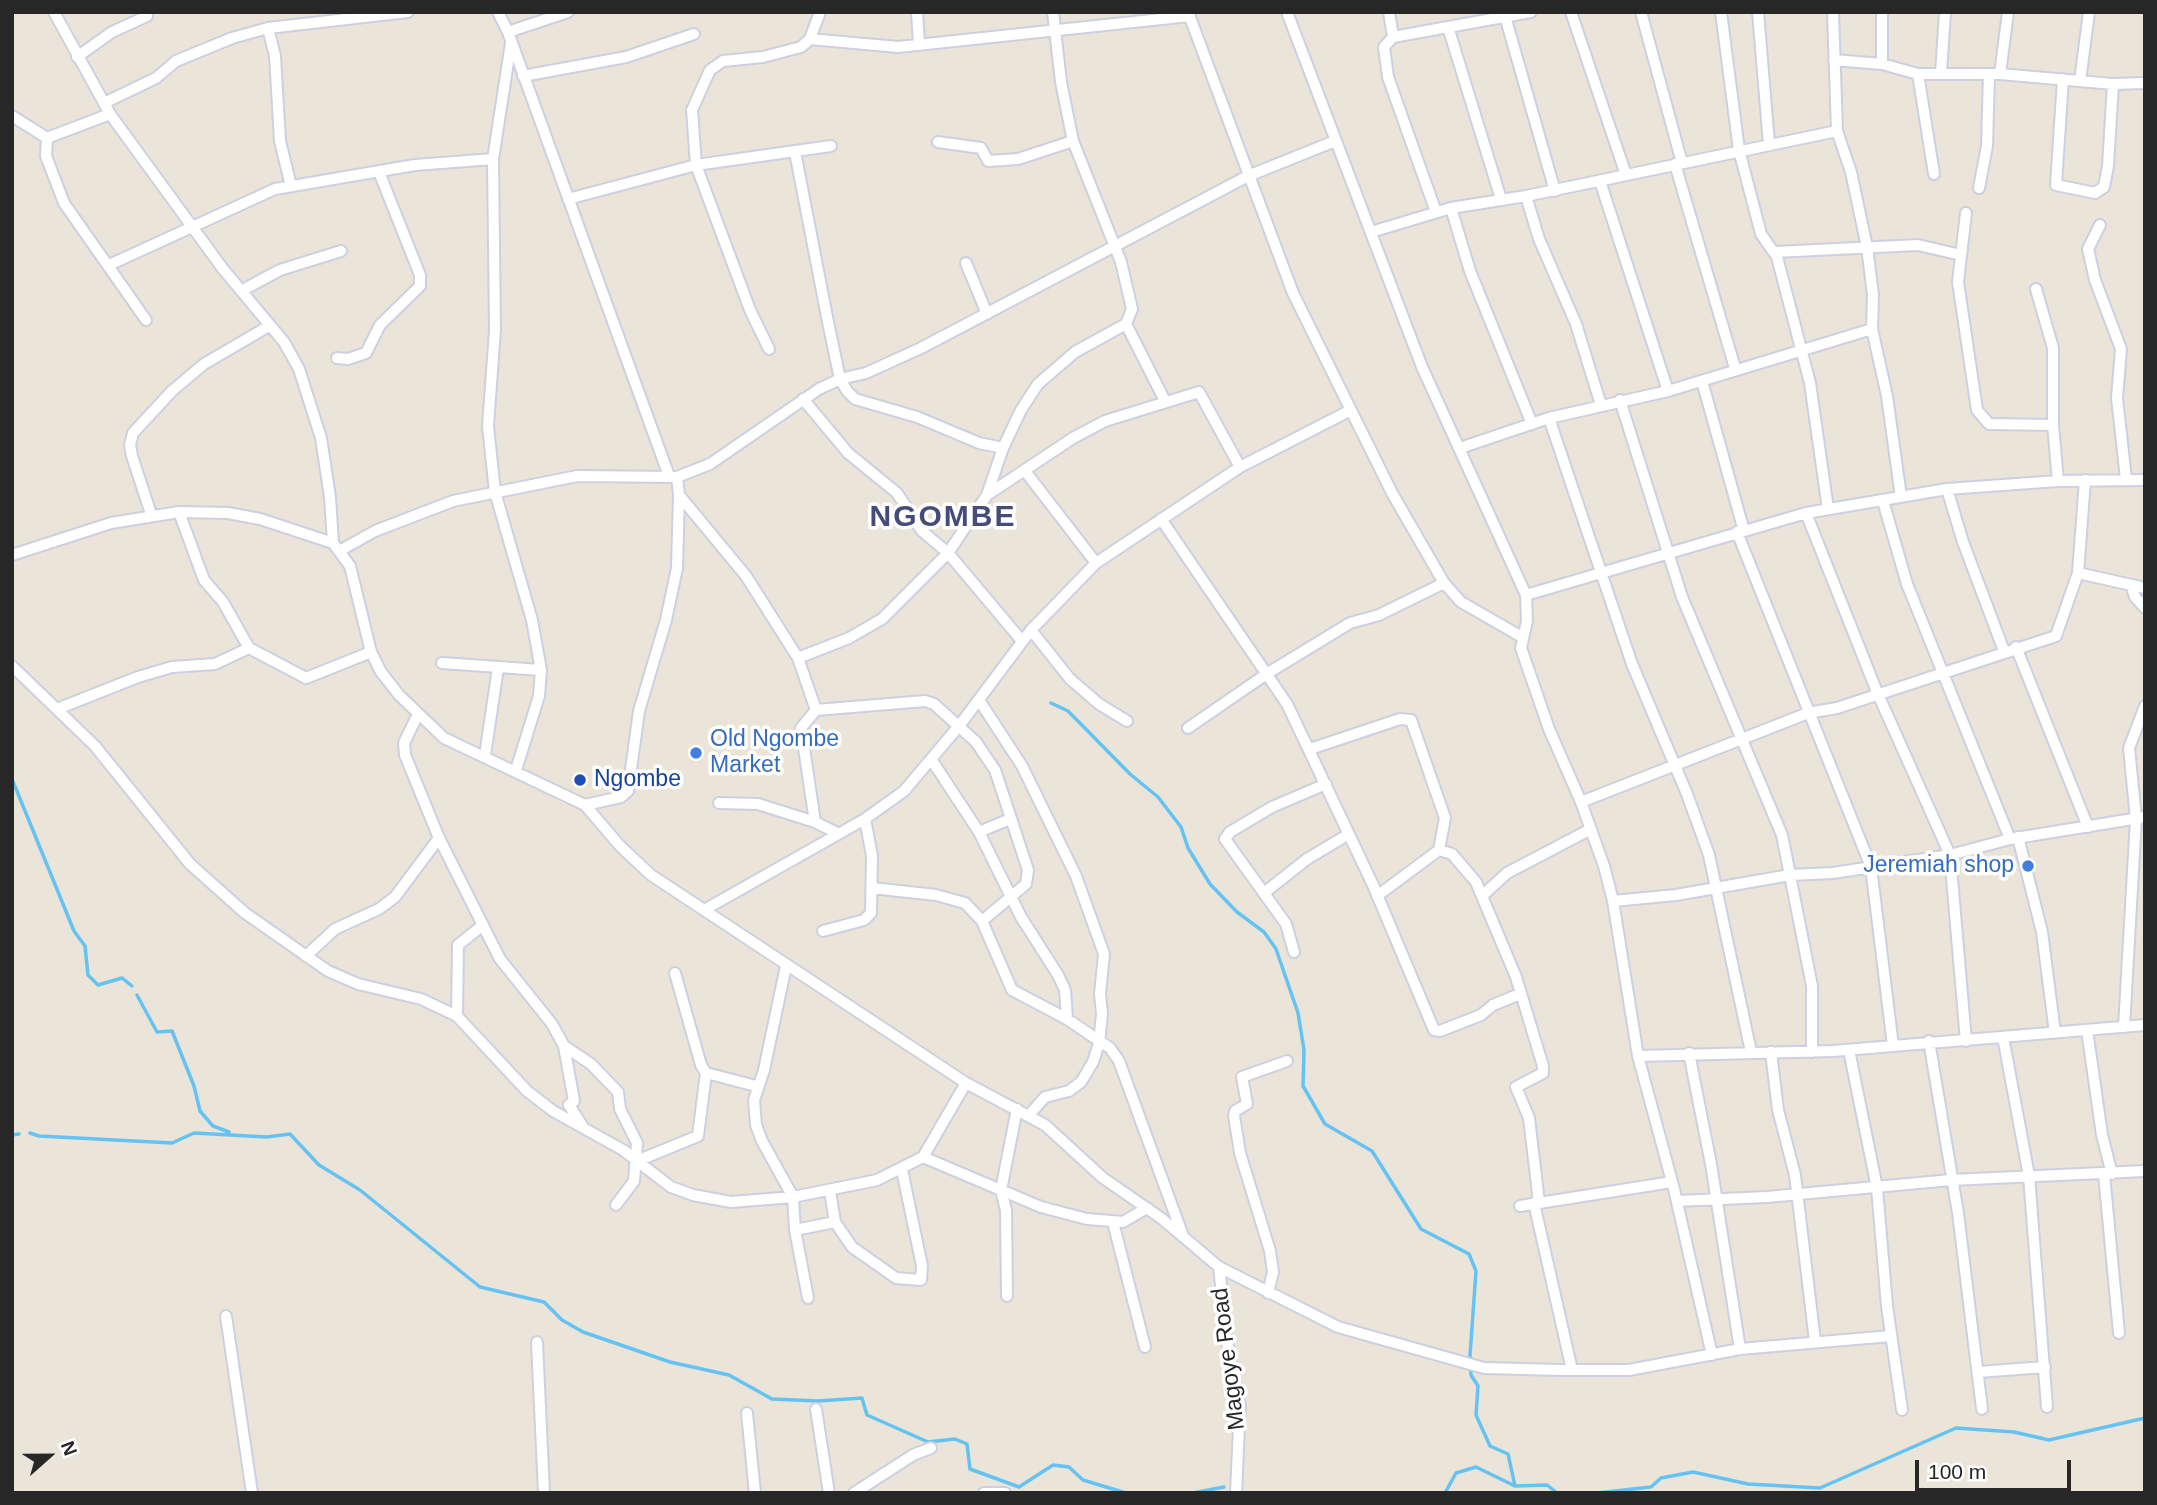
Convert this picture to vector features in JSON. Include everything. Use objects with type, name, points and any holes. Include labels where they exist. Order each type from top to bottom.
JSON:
[{"type":"street","points":[[54,12],[107,108],[241,292],[284,342],[299,369],[321,438],[337,546],[350,566],[371,652],[381,672],[443,738],[485,755],[585,805],[620,846],[651,875],[965,1083],[1028,1115],[1054,1132],[1103,1178],[1147,1208],[1219,1267],[1268,1293],[1360,1335],[1484,1367],[1572,1370],[1629,1370],[1740,1349],[1891,1336]]},
{"type":"street","points":[[47,138],[107,108],[156,79],[176,61],[268,28],[408,12]]},
{"type":"street","points":[[498,12],[510,38],[679,495],[677,568],[666,620],[639,711],[628,791],[621,797],[585,805]]},
{"type":"street","points":[[510,38],[568,12]]},
{"type":"street","points":[[769,349],[750,310],[696,165],[692,110],[710,70],[723,61],[763,57],[801,47],[810,39],[820,12]]},
{"type":"street","points":[[917,12],[919,45]]},
{"type":"street","points":[[798,658],[849,638],[882,619],[948,553],[987,495],[1003,448],[1021,410],[1045,377],[1075,352],[1126,324],[1132,309],[1132,299],[1115,247],[1073,141],[1054,33],[1053,12]]},
{"type":"street","points":[[1287,12],[1422,367],[1526,596],[1527,621],[1521,648],[1549,729],[1591,829],[1613,901],[1638,1056],[1677,1201],[1712,1355]]},
{"type":"street","points":[[1389,12],[1394,37]]},
{"type":"street","points":[[1436,212],[1384,63],[1384,47],[1394,37],[1448,26],[1467,17],[1531,12]]},
{"type":"street","points":[[1571,12],[1626,175]]},
{"type":"street","points":[[1641,12],[1678,164],[1735,368]]},
{"type":"street","points":[[1721,12],[1739,150],[1763,242],[1775,251],[1816,411],[1828,509]]},
{"type":"street","points":[[1758,12],[1769,144]]},
{"type":"street","points":[[1833,12],[1837,131],[1851,172],[1867,247],[1873,295],[1872,329],[1889,408],[1901,497]]},
{"type":"street","points":[[1882,12],[1882,64]]},
{"type":"street","points":[[1941,73],[1945,12]]},
{"type":"street","points":[[1979,188],[1987,146],[1994,74],[2008,12]]},
{"type":"street","points":[[2080,81],[2089,12]]},
{"type":"street","points":[[810,39],[875,47],[919,45],[1054,33],[1189,14],[1293,293],[1349,411],[1444,583],[1461,602],[1522,637]]},
{"type":"street","points":[[77,57],[112,32],[147,16]]},
{"type":"street","points":[[1505,16],[1555,191]]},
{"type":"street","points":[[1448,26],[1501,199]]},
{"type":"street","points":[[268,28],[275,56],[280,141],[291,186]]},
{"type":"street","points":[[523,76],[626,57],[694,34]]},
{"type":"street","points":[[510,38],[493,159],[495,330],[488,426],[495,492],[532,620],[541,670],[539,695],[516,770]]},
{"type":"street","points":[[1834,60],[1882,64],[1918,74],[1994,74],[2145,83]]},
{"type":"street","points":[[1918,74],[1934,174]]},
{"type":"street","points":[[2063,79],[2056,186],[2095,192],[2104,187],[2108,166],[2113,83]]},
{"type":"street","points":[[12,116],[47,138]]},
{"type":"street","points":[[1371,232],[1451,208],[1526,197],[1837,131]]},
{"type":"street","points":[[47,138],[47,156],[64,203],[146,320]]},
{"type":"street","points":[[938,142],[981,148],[988,161],[1018,159],[1073,141]]},
{"type":"street","points":[[12,555],[111,523],[151,514],[179,512],[228,513],[260,519],[337,546],[411,515],[495,492],[577,476],[673,477],[736,448],[803,399],[840,379],[866,373],[986,314],[1248,176],[1335,141]]},
{"type":"street","points":[[568,199],[696,165],[831,146]]},
{"type":"street","points":[[795,152],[840,379],[855,399],[917,417],[979,443],[1003,448]]},
{"type":"street","points":[[109,265],[257,196],[291,186],[415,165],[493,159]]},
{"type":"street","points":[[337,358],[348,359],[366,353],[380,325],[420,286],[420,275],[379,172]]},
{"type":"street","points":[[1600,181],[1668,391]]},
{"type":"street","points":[[1526,197],[1539,239],[1576,324],[1601,405]]},
{"type":"street","points":[[1451,208],[1470,271],[1532,424]]},
{"type":"street","points":[[1966,213],[1958,282],[1976,410],[1989,424],[2053,425]]},
{"type":"street","points":[[2100,225],[2088,249],[2095,280],[2121,349],[2117,398],[2126,479]]},
{"type":"street","points":[[1775,251],[1918,245],[1961,255]]},
{"type":"street","points":[[241,292],[280,270],[341,251]]},
{"type":"street","points":[[966,263],[986,314]]},
{"type":"street","points":[[2036,289],[2053,348],[2053,425],[2059,481]]},
{"type":"street","points":[[1126,324],[1165,401]]},
{"type":"street","points":[[151,514],[132,456],[130,445],[133,433],[204,363],[270,326]]},
{"type":"street","points":[[1460,448],[1549,418],[1668,391],[1800,348],[1872,329]]},
{"type":"street","points":[[1702,381],[1740,532],[1808,713],[1871,867],[1893,1046]]},
{"type":"street","points":[[987,495],[1073,438],[1105,421],[1196,391],[1201,394],[1240,467]]},
{"type":"street","points":[[803,399],[827,431],[897,493],[922,531],[948,553],[1022,641]]},
{"type":"street","points":[[1620,400],[1682,597],[1782,835],[1812,986],[1812,1052]]},
{"type":"street","points":[[704,910],[865,819],[904,791],[959,726],[1031,630],[1096,563],[1240,467],[1349,411]]},
{"type":"street","points":[[1549,418],[1632,664],[1709,855],[1751,1052]]},
{"type":"street","points":[[1025,471],[1096,563]]},
{"type":"street","points":[[1581,802],[1808,713],[1837,708],[1877,692],[2059,633],[2078,573],[2085,480]]},
{"type":"street","points":[[1526,596],[1806,513],[1947,489],[2059,481],[2145,480]]},
{"type":"street","points":[[1947,489],[1963,542],[2004,651]]},
{"type":"street","points":[[679,495],[746,576],[798,658],[816,710]]},
{"type":"street","points":[[1883,500],[1907,584],[2014,838],[2042,932],[2055,1033]]},
{"type":"street","points":[[179,512],[204,580],[223,602],[249,648],[306,678],[371,652]]},
{"type":"street","points":[[1806,513],[1877,692],[1950,855],[1966,1041]]},
{"type":"street","points":[[1161,519],[1268,673],[1310,749],[1434,1030],[1440,1031],[1481,1015],[1493,1005],[1520,994]]},
{"type":"street","points":[[2078,573],[2145,588]]},
{"type":"street","points":[[1188,728],[1268,673],[1350,623],[1379,615],[1444,583]]},
{"type":"street","points":[[2131,585],[2135,597],[2145,608]]},
{"type":"street","points":[[1031,630],[1070,679],[1099,704],[1127,721]]},
{"type":"street","points":[[2016,647],[2088,827]]},
{"type":"street","points":[[57,709],[138,677],[172,667],[215,664],[249,648]]},
{"type":"street","points":[[442,663],[541,670]]},
{"type":"street","points":[[12,666],[102,755],[163,834],[190,864],[245,913],[328,971],[358,984],[421,999],[457,1016],[527,1091],[585,1130],[623,1150],[671,1186],[693,1195],[731,1202],[830,1191],[902,1170],[923,1157],[965,1083]]},
{"type":"street","points":[[485,755],[498,668]]},
{"type":"street","points":[[979,700],[1022,766],[1076,876],[1104,954],[1099,1043],[1081,1082],[1069,1091],[1045,1097],[1028,1115]]},
{"type":"street","points":[[815,822],[801,728],[816,710],[925,701],[934,704],[976,742],[995,770],[1028,870],[1026,884],[1010,894],[982,920]]},
{"type":"street","points":[[2124,1027],[2140,818],[2129,748],[2145,706]]},
{"type":"street","points":[[418,714],[404,743],[405,755],[439,838],[500,959],[552,1024],[564,1046],[574,1101],[569,1105],[585,1130]]},
{"type":"street","points":[[1310,749],[1400,719],[1411,720],[1445,817],[1439,850],[1377,896]]},
{"type":"street","points":[[932,760],[979,832],[1021,917],[1058,975],[1065,990],[1067,1019]]},
{"type":"street","points":[[1294,952],[1286,924],[1232,852],[1226,836],[1272,807],[1326,785]]},
{"type":"street","points":[[719,803],[758,804],[815,822],[837,833]]},
{"type":"street","points":[[1613,901],[1950,855],[2014,838],[2140,818]]},
{"type":"street","points":[[823,931],[869,917],[872,856],[865,819]]},
{"type":"street","points":[[979,832],[1010,819]]},
{"type":"street","points":[[1483,895],[1507,873],[1591,829]]},
{"type":"street","points":[[1264,893],[1293,868],[1349,834]]},
{"type":"street","points":[[306,956],[335,929],[379,909],[395,897],[439,838]]},
{"type":"street","points":[[1439,850],[1452,854],[1464,866],[1483,895],[1520,994],[1544,1070],[1516,1087],[1531,1132],[1536,1202],[1572,1370]]},
{"type":"street","points":[[872,888],[953,898],[965,903],[982,920],[1012,990],[1067,1019],[1110,1048],[1119,1061],[1183,1237]]},
{"type":"street","points":[[457,1016],[458,945],[483,925]]},
{"type":"street","points":[[786,965],[764,1070],[756,1086],[756,1125],[793,1197],[795,1230],[808,1298]]},
{"type":"street","points":[[637,1161],[698,1136],[706,1073],[701,1065],[675,973]]},
{"type":"street","points":[[1638,1056],[1849,1050],[1930,1041],[1966,1041],[2145,1025]]},
{"type":"street","points":[[2087,1030],[2108,1174],[2119,1333]]},
{"type":"street","points":[[2004,1037],[2029,1176],[2047,1407]]},
{"type":"street","points":[[1930,1041],[1958,1213],[1982,1409]]},
{"type":"street","points":[[564,1046],[591,1065],[618,1091],[620,1109],[637,1143],[634,1181],[616,1205]]},
{"type":"street","points":[[1849,1050],[1877,1188],[1891,1336],[1902,1410]]},
{"type":"street","points":[[1770,1052],[1778,1110],[1787,1136],[1797,1194],[1815,1341]]},
{"type":"street","points":[[1689,1053],[1717,1200],[1740,1349]]},
{"type":"street","points":[[1268,1293],[1273,1272],[1270,1251],[1240,1153],[1234,1116],[1235,1111],[1247,1104],[1242,1077],[1287,1061]]},
{"type":"street","points":[[706,1073],[756,1086]]},
{"type":"street","points":[[1007,1296],[1006,1210],[1000,1190],[1017,1109]]},
{"type":"street","points":[[923,1157],[1041,1207],[1087,1219],[1123,1222],[1147,1208]]},
{"type":"street","points":[[830,1191],[835,1222],[852,1247],[896,1278],[921,1280],[922,1266],[915,1243],[909,1197],[902,1170]]},
{"type":"street","points":[[1677,1201],[1877,1188],[1951,1180],[2145,1171]]},
{"type":"street","points":[[1520,1206],[1672,1182]]},
{"type":"street","points":[[795,1230],[835,1222]]},
{"type":"street","points":[[1113,1222],[1145,1347]]},
{"type":"street","name":"Magoye Road","points":[[1219,1267],[1228,1347],[1240,1405],[1236,1493]]},
{"type":"street","points":[[226,1316],[252,1493]]},
{"type":"street","points":[[537,1342],[544,1493]]},
{"type":"street","points":[[1978,1372],[2045,1367]]},
{"type":"street","points":[[816,1409],[829,1493]]},
{"type":"street","points":[[747,1413],[755,1493]]},
{"type":"street","points":[[854,1493],[913,1455],[931,1448]]},
{"type":"street","points":[[984,1493],[1005,1493]]},
{"type":"waterway","points":[[1051,703],[1068,711],[1130,774],[1158,797],[1181,827],[1188,848],[1210,884],[1237,912],[1264,932],[1276,949],[1298,1013],[1304,1050],[1303,1086],[1325,1124],[1372,1151],[1421,1229],[1469,1254],[1476,1271],[1470,1355],[1471,1375],[1478,1386],[1476,1415],[1490,1446],[1508,1454],[1515,1486]]},
{"type":"waterway","points":[[12,779],[74,931],[85,946],[88,975],[98,985],[122,978],[132,986]]},
{"type":"waterway","points":[[137,995],[157,1032],[172,1031],[194,1086],[200,1111],[213,1126],[229,1132]]},
{"type":"waterway","points":[[30,1133],[39,1136],[172,1143],[194,1133],[267,1137],[290,1134],[319,1165],[360,1190],[480,1287],[544,1302],[562,1320],[583,1332],[670,1362],[729,1375],[772,1399],[818,1401],[862,1398],[867,1415],[928,1442],[955,1439],[967,1444],[970,1469],[1019,1487],[1053,1465],[1069,1467],[1083,1480],[1126,1493]]},
{"type":"waterway","points":[[12,1135],[19,1134]]},
{"type":"waterway","points":[[1597,1493],[1651,1487],[1661,1478],[1693,1472],[1748,1484],[1820,1488],[1956,1428],[2014,1432],[2049,1440],[2145,1418]]},
{"type":"waterway","points":[[1445,1493],[1456,1473],[1476,1467],[1515,1486],[1547,1485],[1557,1493]]},
{"type":"waterway","points":[[1193,1493],[1224,1487]]},
{"type":"waterway","points":[[1357,1493],[1379,1493]]},
{"type":"place","name":"Old Ngombe Market","points":[[696,753]]},
{"type":"place","name":"Ngombe","points":[[580,780]]},
{"type":"place","name":"Jeremiah shop","points":[[2028,866]]},
{"type":"district","name":"NGOMBE","points":[[943,518]]}]
